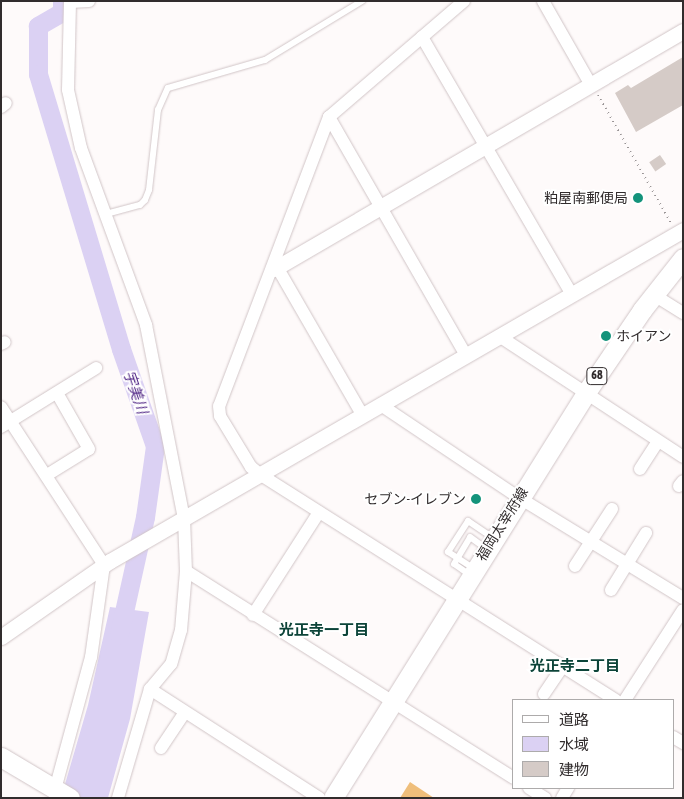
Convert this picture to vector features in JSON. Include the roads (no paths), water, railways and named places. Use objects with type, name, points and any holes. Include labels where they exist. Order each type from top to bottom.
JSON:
[{"type":"main road","name":"福岡太宰府線","points":[[333,798],[394,702],[518,497],[585,394],[654,295],[683,258]]},
{"type":"main road","points":[[1,757],[61,789]]},
{"type":"street","points":[[90,1],[70,2],[68,90],[81,148],[146,325],[186,572],[181,630],[171,664],[150,689],[118,798]]},
{"type":"street","points":[[464,1],[329,117],[276,268],[219,406],[220,416],[251,467],[261,475],[614,699]]},
{"type":"street","points":[[543,1],[591,84]]},
{"type":"street","points":[[276,268],[683,32]]},
{"type":"street","points":[[422,37],[487,145],[572,295]]},
{"type":"street","points":[[329,117],[466,355]]},
{"type":"street","points":[[1,636],[107,563],[680,231]]},
{"type":"street","points":[[276,268],[363,416]]},
{"type":"street","points":[[654,295],[683,313]]},
{"type":"street","points":[[499,336],[683,457]]},
{"type":"street","points":[[6,424],[96,368]]},
{"type":"street","points":[[46,476],[89,449],[57,393]]},
{"type":"street","points":[[381,405],[518,497],[683,598]]},
{"type":"street","points":[[1,406],[6,424],[46,476],[107,563],[91,657],[61,789]]},
{"type":"street","points":[[640,469],[658,441]]},
{"type":"street","points":[[574,566],[612,509]]},
{"type":"street","points":[[253,615],[320,512]]},
{"type":"street","points":[[611,590],[646,533]]},
{"type":"street","points":[[186,572],[512,777]]},
{"type":"street","points":[[626,699],[683,610]]},
{"type":"street","points":[[544,694],[563,666]]},
{"type":"street","points":[[150,689],[318,798]]},
{"type":"street","points":[[161,748],[185,712]]},
{"type":"street","points":[[531,789],[545,798]]},
{"type":"lane","points":[[106,214],[140,205],[145,200],[149,190],[158,110],[168,88],[265,60],[362,1]]},
{"type":"lane","points":[[472,572],[458,558],[448,552],[468,521],[490,543]]},
{"type":"lane","points":[[458,558],[470,537],[490,543]]},
{"type":"water","points":[[110,607],[149,612],[130,719],[108,798],[61,798],[88,705]]},
{"type":"waterway","name":"宇美川","points":[[62,1],[62,12],[38,26],[38,74],[121,349],[155,446],[145,517],[119,634]]},
{"type":"place","name":"粕屋南郵便局","points":[[638,198]]},
{"type":"place","name":"ホイアン","points":[[606,336]]},
{"type":"place","name":"セブン-イレブン","points":[[476,499]]},
{"type":"district","name":"光正寺一丁目","points":[[324,630]]},
{"type":"district","name":"光正寺二丁目","points":[[575,666]]}]
